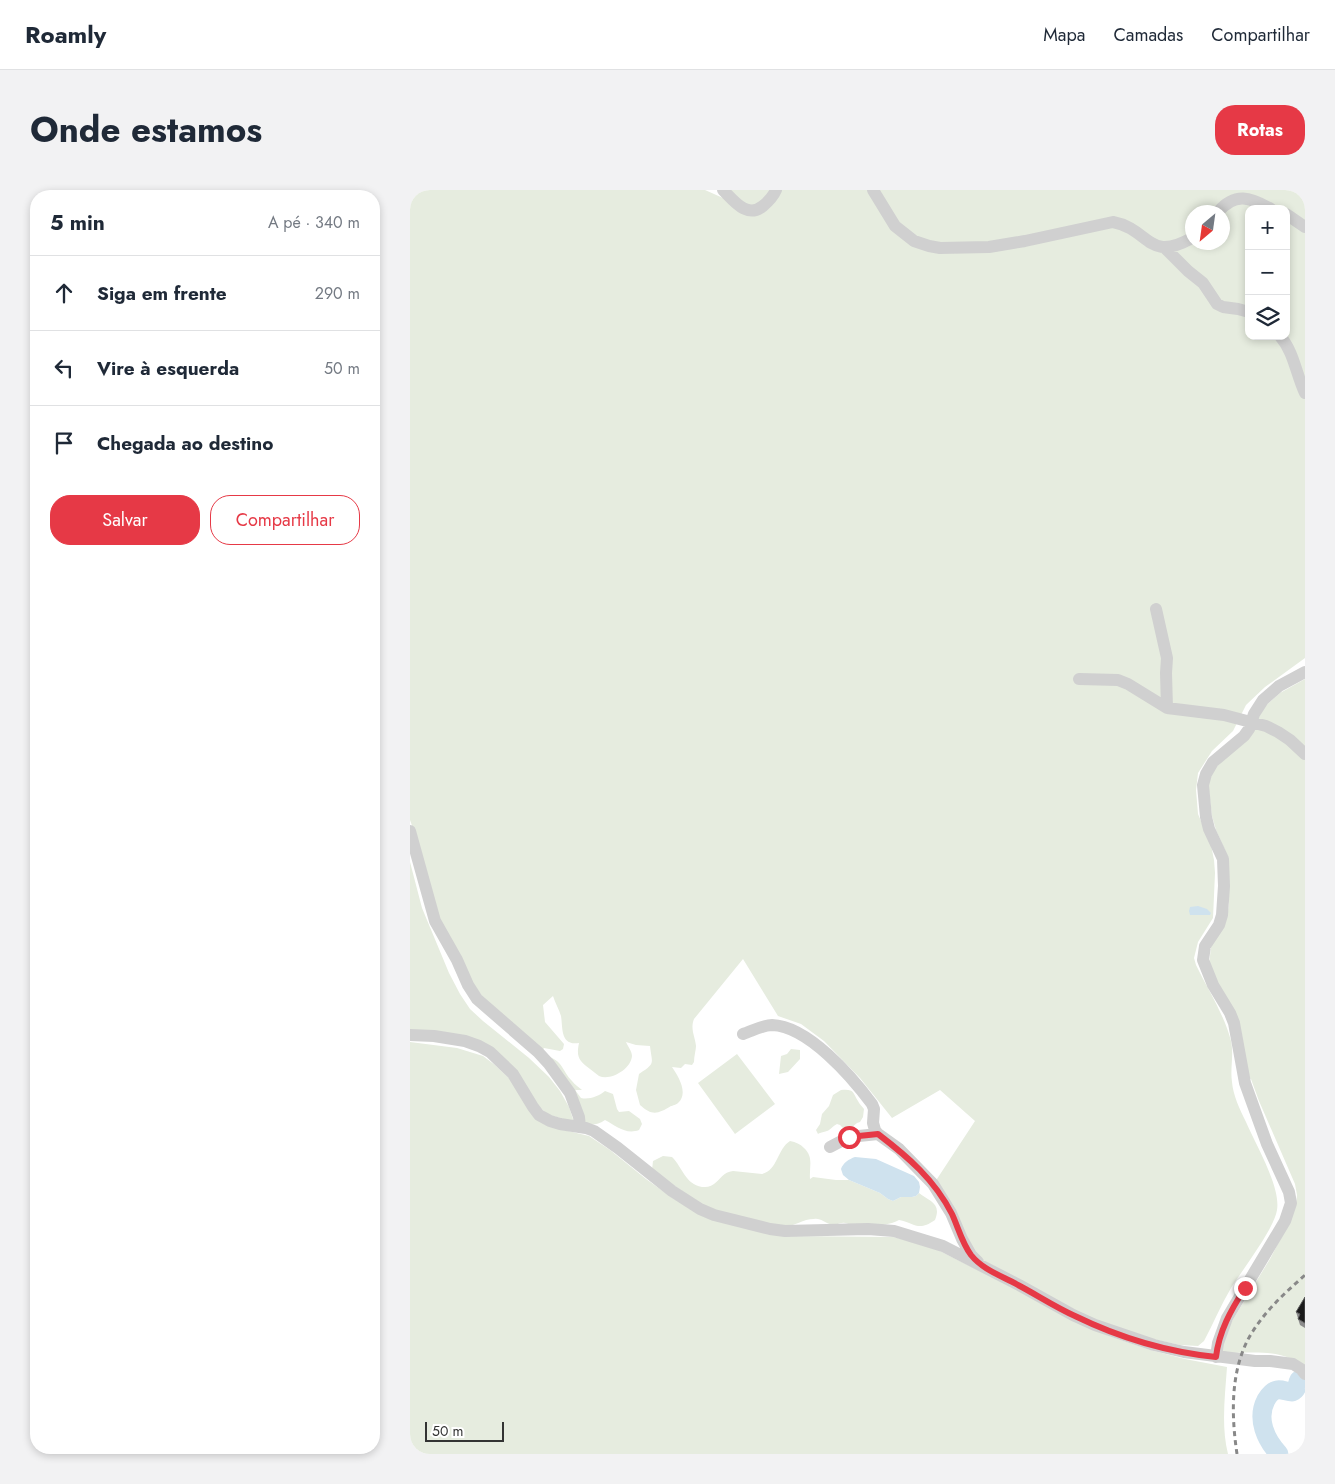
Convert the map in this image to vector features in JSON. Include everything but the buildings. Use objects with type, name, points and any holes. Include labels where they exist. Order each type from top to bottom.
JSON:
[{"type":"street","points":[[723,190],[740,207],[752,211],[758,210],[769,201],[776,190]]},
{"type":"street","points":[[873,190],[895,226],[914,241],[940,248],[989,247],[1113,222],[1124,224],[1150,243],[1165,248],[1185,242]]},
{"type":"street","points":[[1224,205],[1231,200],[1242,198],[1251,199],[1263,205]]},
{"type":"street","points":[[1290,217],[1305,227]]},
{"type":"street","points":[[1165,248],[1203,283],[1217,304],[1223,308],[1245,311]]},
{"type":"street","points":[[1283,340],[1290,351],[1305,393]]},
{"type":"street","points":[[1156,609],[1168,658],[1166,673],[1167,708]]},
{"type":"street","points":[[1216,1357],[1218,1343],[1227,1318],[1285,1221],[1291,1203],[1289,1192],[1267,1144],[1245,1084],[1234,1023],[1213,985],[1203,960],[1205,946],[1219,925],[1222,915],[1224,877],[1223,859],[1209,830],[1206,817],[1203,785],[1206,774],[1213,762],[1244,736],[1263,700],[1279,686],[1305,672]]},
{"type":"street","points":[[1079,679],[1118,680],[1167,708],[1207,712],[1266,726],[1290,740],[1305,754]]},
{"type":"street","points":[[410,832],[435,921],[457,960],[468,985],[477,998],[549,1064],[570,1093],[579,1117],[580,1126]]},
{"type":"street","points":[[743,1034],[770,1025],[796,1031],[813,1042],[851,1078],[872,1104],[874,1124],[878,1134],[899,1149],[933,1184],[951,1213],[971,1255],[983,1267]]},
{"type":"street","points":[[410,1035],[434,1036],[465,1041],[490,1052],[513,1074],[533,1108],[539,1114],[550,1121],[580,1126],[594,1131],[672,1191],[700,1209],[714,1215],[785,1231],[868,1229],[894,1231],[943,1246],[1095,1325],[1154,1345],[1184,1352],[1293,1364],[1303,1372]]},
{"type":"street","points":[[830,1147],[849,1137],[878,1134]]},
{"type":"shaded area","points":[[410,190],[705,190],[723,198],[727,190],[1305,190],[1305,658],[1265,687],[1246,705],[1233,731],[1212,751],[1198,773],[1196,790],[1198,814],[1211,845],[1215,873],[1213,918],[1198,942],[1194,958],[1228,1031],[1232,1046],[1234,1092],[1271,1178],[1277,1200],[1277,1210],[1270,1228],[1231,1288],[1204,1341],[1198,1346],[1180,1345],[1148,1338],[1093,1320],[979,1258],[935,1182],[975,1121],[940,1090],[892,1118],[860,1078],[824,1041],[801,1024],[778,1016],[743,959],[694,1019],[693,1029],[696,1046],[694,1062],[692,1065],[685,1064],[681,1068],[672,1067],[677,1075],[683,1094],[678,1103],[662,1111],[655,1113],[644,1109],[640,1105],[636,1090],[639,1074],[652,1063],[650,1046],[626,1042],[632,1056],[628,1065],[620,1073],[609,1077],[599,1076],[583,1064],[579,1058],[579,1043],[568,1042],[565,1039],[561,1016],[553,996],[543,1005],[545,1022],[564,1044],[563,1049],[560,1051],[544,1048],[542,1051],[482,996],[472,982],[439,918],[410,820]]},
{"type":"shaded area","points":[[1305,679],[1305,1368],[1293,1360],[1275,1354],[1220,1353],[1229,1326],[1282,1236],[1296,1205],[1297,1195],[1295,1184],[1251,1079],[1248,1078],[1209,965],[1211,947],[1227,918],[1229,904],[1229,859],[1212,816],[1208,783],[1211,774],[1263,708],[1280,693]]},
{"type":"shaded area","points":[[410,862],[422,908],[449,973],[460,994],[470,1009],[549,1077],[569,1107],[574,1122],[546,1114],[504,1058],[410,1031]]},
{"type":"shaded area","points":[[410,1042],[457,1048],[483,1056],[564,1130],[589,1136],[674,1199],[786,1236],[893,1237],[930,1246],[1109,1336],[1150,1350],[1227,1367],[1224,1422],[1228,1454],[410,1454]]},
{"type":"shaded area","points":[[791,1049],[800,1050],[800,1059],[788,1072],[779,1074],[781,1056],[787,1054]]},
{"type":"shaded area","points":[[737,1054],[775,1104],[735,1134],[698,1083]]},
{"type":"shaded area","points":[[546,1056],[556,1060],[574,1084],[582,1090],[575,1090],[581,1098],[594,1097],[605,1091],[613,1094],[619,1112],[629,1111],[640,1119],[642,1124],[639,1130],[625,1131],[605,1120],[593,1124],[581,1123]]},
{"type":"shaded area","points":[[841,1090],[853,1092],[864,1109],[863,1117],[860,1122],[845,1133],[842,1132],[843,1128],[837,1124],[818,1134],[816,1130],[820,1124],[822,1114],[829,1106],[833,1095]]},
{"type":"shaded area","points":[[790,1141],[801,1145],[807,1151],[810,1162],[810,1179],[813,1177],[849,1180],[880,1193],[893,1201],[901,1197],[916,1196],[919,1193],[936,1206],[937,1214],[935,1220],[920,1226],[899,1220],[883,1225],[853,1226],[847,1223],[832,1225],[814,1219],[784,1227],[709,1210],[652,1170],[653,1161],[663,1156],[672,1157],[692,1183],[708,1187],[724,1174],[733,1171],[762,1174],[767,1172],[782,1149]]},
{"type":"water","points":[[1198,906],[1207,909],[1211,913],[1210,915],[1190,915],[1190,907]]},
{"type":"water","points":[[855,1157],[876,1159],[914,1176],[919,1182],[919,1193],[916,1196],[901,1197],[893,1201],[880,1193],[849,1180],[843,1175],[841,1169],[846,1162]]},
{"type":"waterway","points":[[1279,1454],[1270,1442],[1264,1429],[1262,1422],[1263,1407],[1272,1392],[1279,1390],[1292,1392],[1299,1380],[1305,1378]]},
{"type":"railway","points":[[1237,1454],[1233,1407],[1234,1391],[1236,1375],[1245,1345],[1264,1315],[1305,1275]]},
{"type":"route","points":[[849,1137],[878,1134],[912,1161],[933,1184],[951,1213],[971,1255],[983,1267],[1095,1325],[1154,1345],[1216,1357],[1221,1332],[1245,1288]]}]
